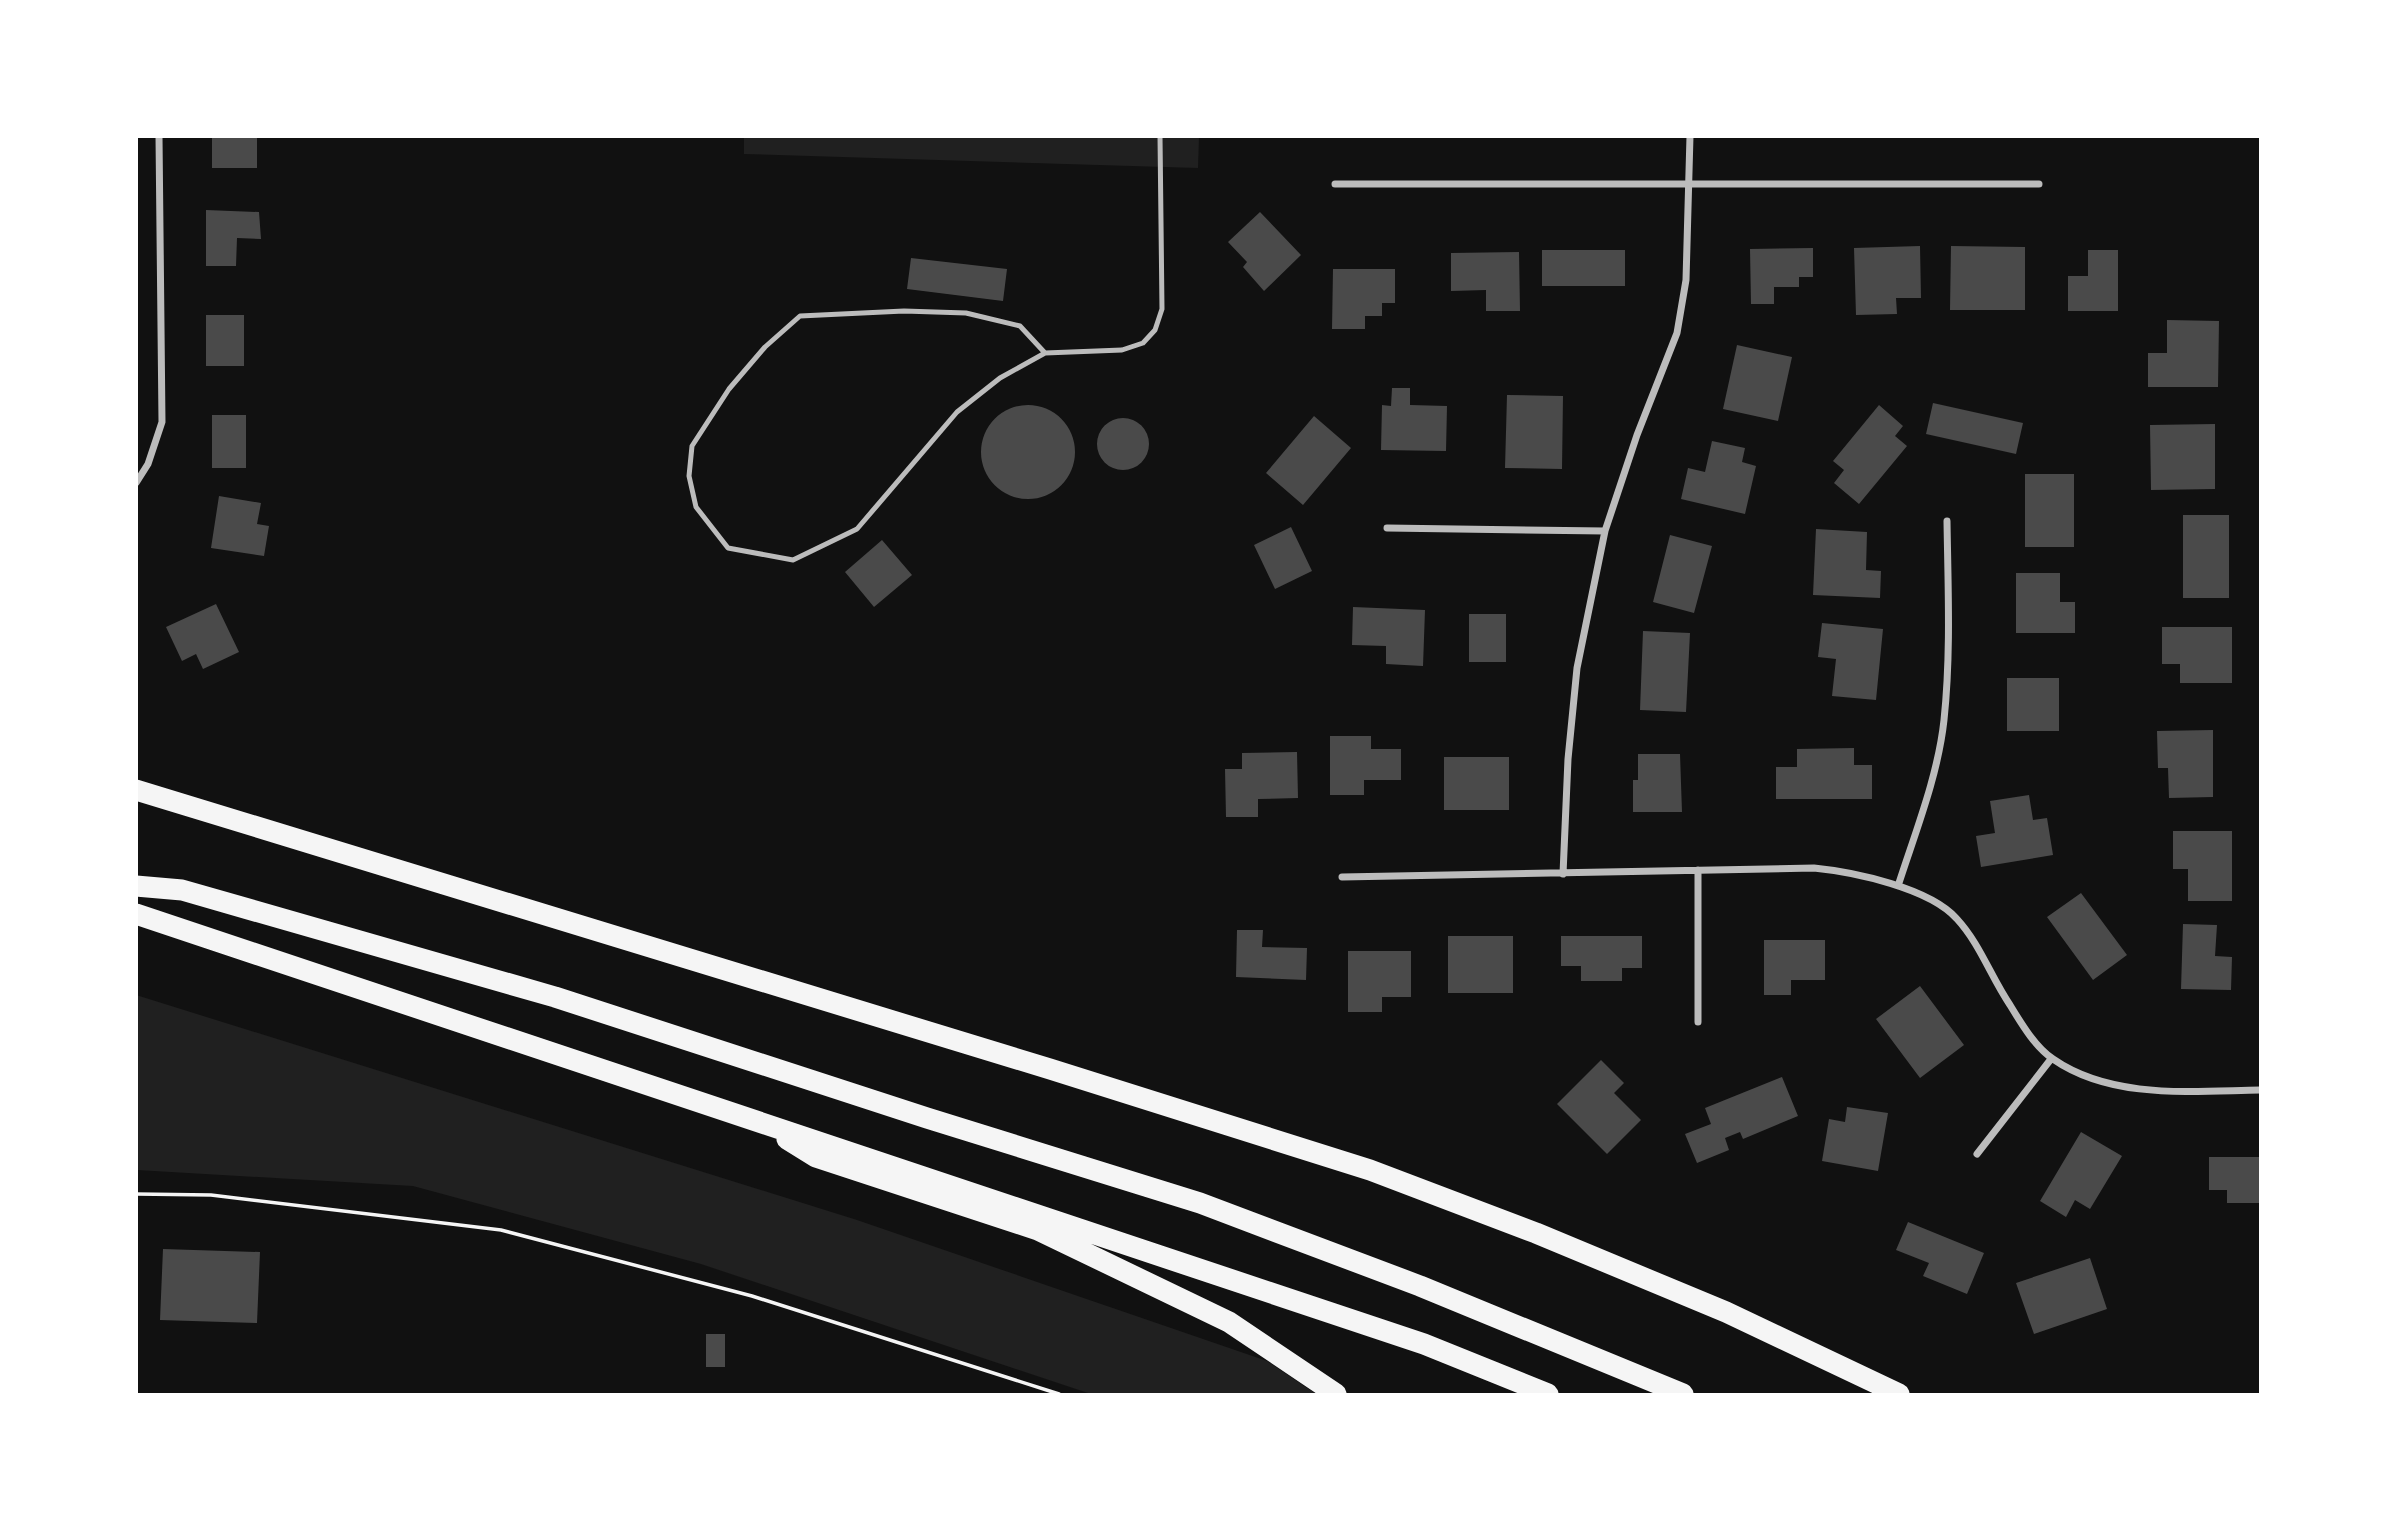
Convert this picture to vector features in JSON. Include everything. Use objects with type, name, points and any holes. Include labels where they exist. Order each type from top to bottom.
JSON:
[{"type":"highway","points":[[136,790],[1037,1065],[1370,1170],[1536,1233],[1726,1312],[1899,1395]]},
{"type":"highway","points":[[136,886],[182,890],[555,996],[914,1114],[1200,1203],[1420,1286],[1683,1395]]},
{"type":"highway","points":[[136,914],[1424,1344],[1548,1395]]},
{"type":"highway","points":[[758,1121],[816,1157],[1038,1230],[1229,1322],[1336,1395]]},
{"type":"street","points":[[136,484],[148,464],[162,422],[159,136]]},
{"type":"street","points":[[1563,874],[1577,668],[1605,531],[1637,435],[1677,333],[1686,280],[1690,136]]},
{"type":"street","points":[[1335,184],[2039,184]]},
{"type":"street","points":[[1898,886],[1925,802],[1944,723],[1949,652],[1947,522]]},
{"type":"street","points":[[1387,528],[1605,531]]},
{"type":"street","points":[[1342,877],[1814,868],[1854,872],[1898,886],[1956,917],[1978,947],[1996,984],[2023,1026],[2051,1059],[2077,1072],[2146,1091],[2260,1090]]},
{"type":"street","points":[[1698,870],[1698,1022]]},
{"type":"street","points":[[1977,1154],[2051,1059]]},
{"type":"lane","points":[[1045,353],[1020,326],[966,313],[904,311],[800,316],[765,347],[729,389],[692,446],[689,476],[695,507],[728,548],[793,560],[857,529],[957,412],[1000,378],[1045,353],[1122,350],[1143,343],[1155,330],[1162,309],[1160,136]]},
{"type":"path","points":[[136,1194],[211,1195],[501,1230],[752,1296],[1059,1395]]},
{"type":"shaded area","points":[[744,137],[1199,137],[1198,168],[744,154]]},
{"type":"shaded area","points":[[136,995],[857,1220],[1267,1361],[1316,1394],[1091,1394],[701,1264],[413,1186],[137,1170]]},
{"type":"building","points":[[212,136],[257,136],[257,168],[212,168]]},
{"type":"building","points":[[206,210],[259,212],[261,239],[237,238],[236,266],[206,266]]},
{"type":"building","points":[[1260,212],[1301,255],[1264,291],[1243,267],[1247,262],[1228,242]]},
{"type":"building","points":[[1920,246],[1921,298],[1896,298],[1897,314],[1856,315],[1854,248]]},
{"type":"building","points":[[1951,246],[2025,247],[2025,310],[1950,310]]},
{"type":"building","points":[[1813,248],[1813,277],[1799,277],[1799,287],[1774,287],[1774,304],[1751,304],[1750,249]]},
{"type":"building","points":[[1542,250],[1625,250],[1625,286],[1542,286]]},
{"type":"building","points":[[2088,250],[2118,250],[2118,311],[2068,311],[2068,276],[2088,276]]},
{"type":"building","points":[[1519,252],[1520,311],[1486,311],[1486,290],[1451,291],[1451,253]]},
{"type":"building","points":[[911,258],[1007,269],[1003,301],[907,289]]},
{"type":"building","points":[[1333,269],[1395,269],[1395,303],[1382,303],[1382,316],[1365,316],[1365,329],[1332,329]]},
{"type":"building","points":[[206,315],[244,315],[244,366],[206,366]]},
{"type":"building","points":[[2167,320],[2219,321],[2218,387],[2148,387],[2148,353],[2167,353]]},
{"type":"building","points":[[1737,345],[1792,357],[1778,421],[1723,409]]},
{"type":"building","points":[[1392,388],[1410,388],[1410,405],[1447,406],[1446,451],[1381,450],[1382,405],[1391,406]]},
{"type":"building","points":[[1507,395],[1563,396],[1562,469],[1505,468]]},
{"type":"building","points":[[1933,403],[2023,423],[2016,454],[1926,434]]},
{"type":"building","points":[[1028,405],[1046,408],[1061,419],[1072,434],[1075,452],[1072,470],[1061,485],[1046,496],[1028,499],[1010,496],[995,485],[984,470],[981,452],[984,434],[995,419],[1010,408]]},
{"type":"building","points":[[1879,405],[1903,426],[1895,436],[1907,446],[1859,504],[1834,483],[1844,470],[1833,461]]},
{"type":"building","points":[[212,415],[246,415],[246,468],[212,468]]},
{"type":"building","points":[[1314,416],[1351,448],[1303,505],[1266,473]]},
{"type":"building","points":[[1123,418],[1133,420],[1141,426],[1147,434],[1147,454],[1141,462],[1133,468],[1123,470],[1113,468],[1105,462],[1099,454],[1097,444],[1099,434],[1105,426],[1113,420]]},
{"type":"building","points":[[2215,424],[2215,489],[2151,490],[2150,425]]},
{"type":"building","points":[[1712,441],[1745,448],[1742,462],[1756,466],[1745,514],[1681,499],[1688,468],[1705,472]]},
{"type":"building","points":[[2025,474],[2074,474],[2074,547],[2025,547]]},
{"type":"building","points":[[219,496],[261,503],[257,524],[269,526],[264,556],[211,548]]},
{"type":"building","points":[[2183,515],[2229,515],[2229,598],[2183,598]]},
{"type":"building","points":[[1291,527],[1312,571],[1275,589],[1254,545]]},
{"type":"building","points":[[1816,529],[1867,532],[1866,570],[1881,571],[1880,598],[1813,595]]},
{"type":"building","points":[[1670,535],[1712,546],[1694,613],[1653,602]]},
{"type":"building","points":[[882,540],[912,575],[874,607],[845,572]]},
{"type":"building","points":[[2016,573],[2060,573],[2060,602],[2075,602],[2075,633],[2016,633]]},
{"type":"building","points":[[216,604],[239,652],[203,669],[196,654],[182,661],[166,627]]},
{"type":"building","points":[[1353,607],[1425,610],[1423,666],[1386,664],[1386,646],[1352,645]]},
{"type":"building","points":[[1469,614],[1506,614],[1506,662],[1469,662]]},
{"type":"building","points":[[1822,623],[1883,629],[1876,700],[1832,696],[1836,659],[1818,657]]},
{"type":"building","points":[[2162,627],[2232,627],[2232,683],[2180,683],[2180,664],[2162,664]]},
{"type":"building","points":[[1643,631],[1690,633],[1686,712],[1640,710]]},
{"type":"building","points":[[2007,678],[2059,678],[2059,731],[2007,731]]},
{"type":"building","points":[[2213,730],[2213,797],[2169,798],[2168,768],[2158,768],[2157,731]]},
{"type":"building","points":[[1330,736],[1371,736],[1371,749],[1401,749],[1401,780],[1364,780],[1364,795],[1330,795]]},
{"type":"building","points":[[1854,748],[1854,765],[1872,765],[1872,799],[1776,799],[1776,767],[1797,767],[1797,749]]},
{"type":"building","points":[[1297,752],[1298,798],[1258,799],[1258,817],[1226,817],[1225,769],[1242,769],[1242,753]]},
{"type":"building","points":[[1638,754],[1680,754],[1682,812],[1633,812],[1633,780],[1638,780]]},
{"type":"building","points":[[1444,757],[1509,757],[1509,810],[1444,810]]},
{"type":"building","points":[[2029,795],[2033,820],[2047,818],[2053,855],[1981,867],[1976,836],[1995,833],[1990,801]]},
{"type":"building","points":[[2173,831],[2232,831],[2232,901],[2188,901],[2188,869],[2173,869]]},
{"type":"building","points":[[2081,893],[2127,955],[2093,980],[2047,917]]},
{"type":"building","points":[[2183,924],[2217,925],[2215,956],[2232,957],[2231,990],[2181,989]]},
{"type":"building","points":[[1237,930],[1263,930],[1262,947],[1307,948],[1306,980],[1236,977]]},
{"type":"building","points":[[1448,936],[1513,936],[1513,993],[1448,993]]},
{"type":"building","points":[[1561,936],[1642,936],[1642,968],[1622,968],[1622,981],[1581,981],[1581,966],[1561,966]]},
{"type":"building","points":[[1764,940],[1825,940],[1825,980],[1791,980],[1791,995],[1764,995]]},
{"type":"building","points":[[1348,951],[1411,951],[1411,997],[1382,997],[1382,1012],[1348,1012]]},
{"type":"building","points":[[1920,986],[1964,1045],[1920,1078],[1876,1019]]},
{"type":"building","points":[[1601,1060],[1624,1083],[1614,1093],[1641,1120],[1607,1154],[1557,1104]]},
{"type":"building","points":[[1782,1077],[1798,1116],[1743,1139],[1740,1132],[1725,1138],[1729,1150],[1697,1163],[1685,1134],[1711,1124],[1705,1108]]},
{"type":"building","points":[[1847,1107],[1888,1113],[1878,1171],[1822,1161],[1829,1119],[1845,1122]]},
{"type":"building","points":[[2081,1132],[2122,1156],[2090,1209],[2075,1200],[2066,1217],[2040,1201]]},
{"type":"building","points":[[2209,1157],[2260,1157],[2260,1203],[2227,1203],[2227,1190],[2209,1190]]},
{"type":"building","points":[[1908,1222],[1984,1253],[1967,1294],[1923,1276],[1929,1263],[1896,1250]]},
{"type":"building","points":[[163,1249],[260,1252],[257,1323],[160,1320]]},
{"type":"building","points":[[2090,1258],[2107,1309],[2034,1334],[2016,1283]]},
{"type":"building","points":[[706,1334],[725,1334],[725,1367],[706,1367]]}]
